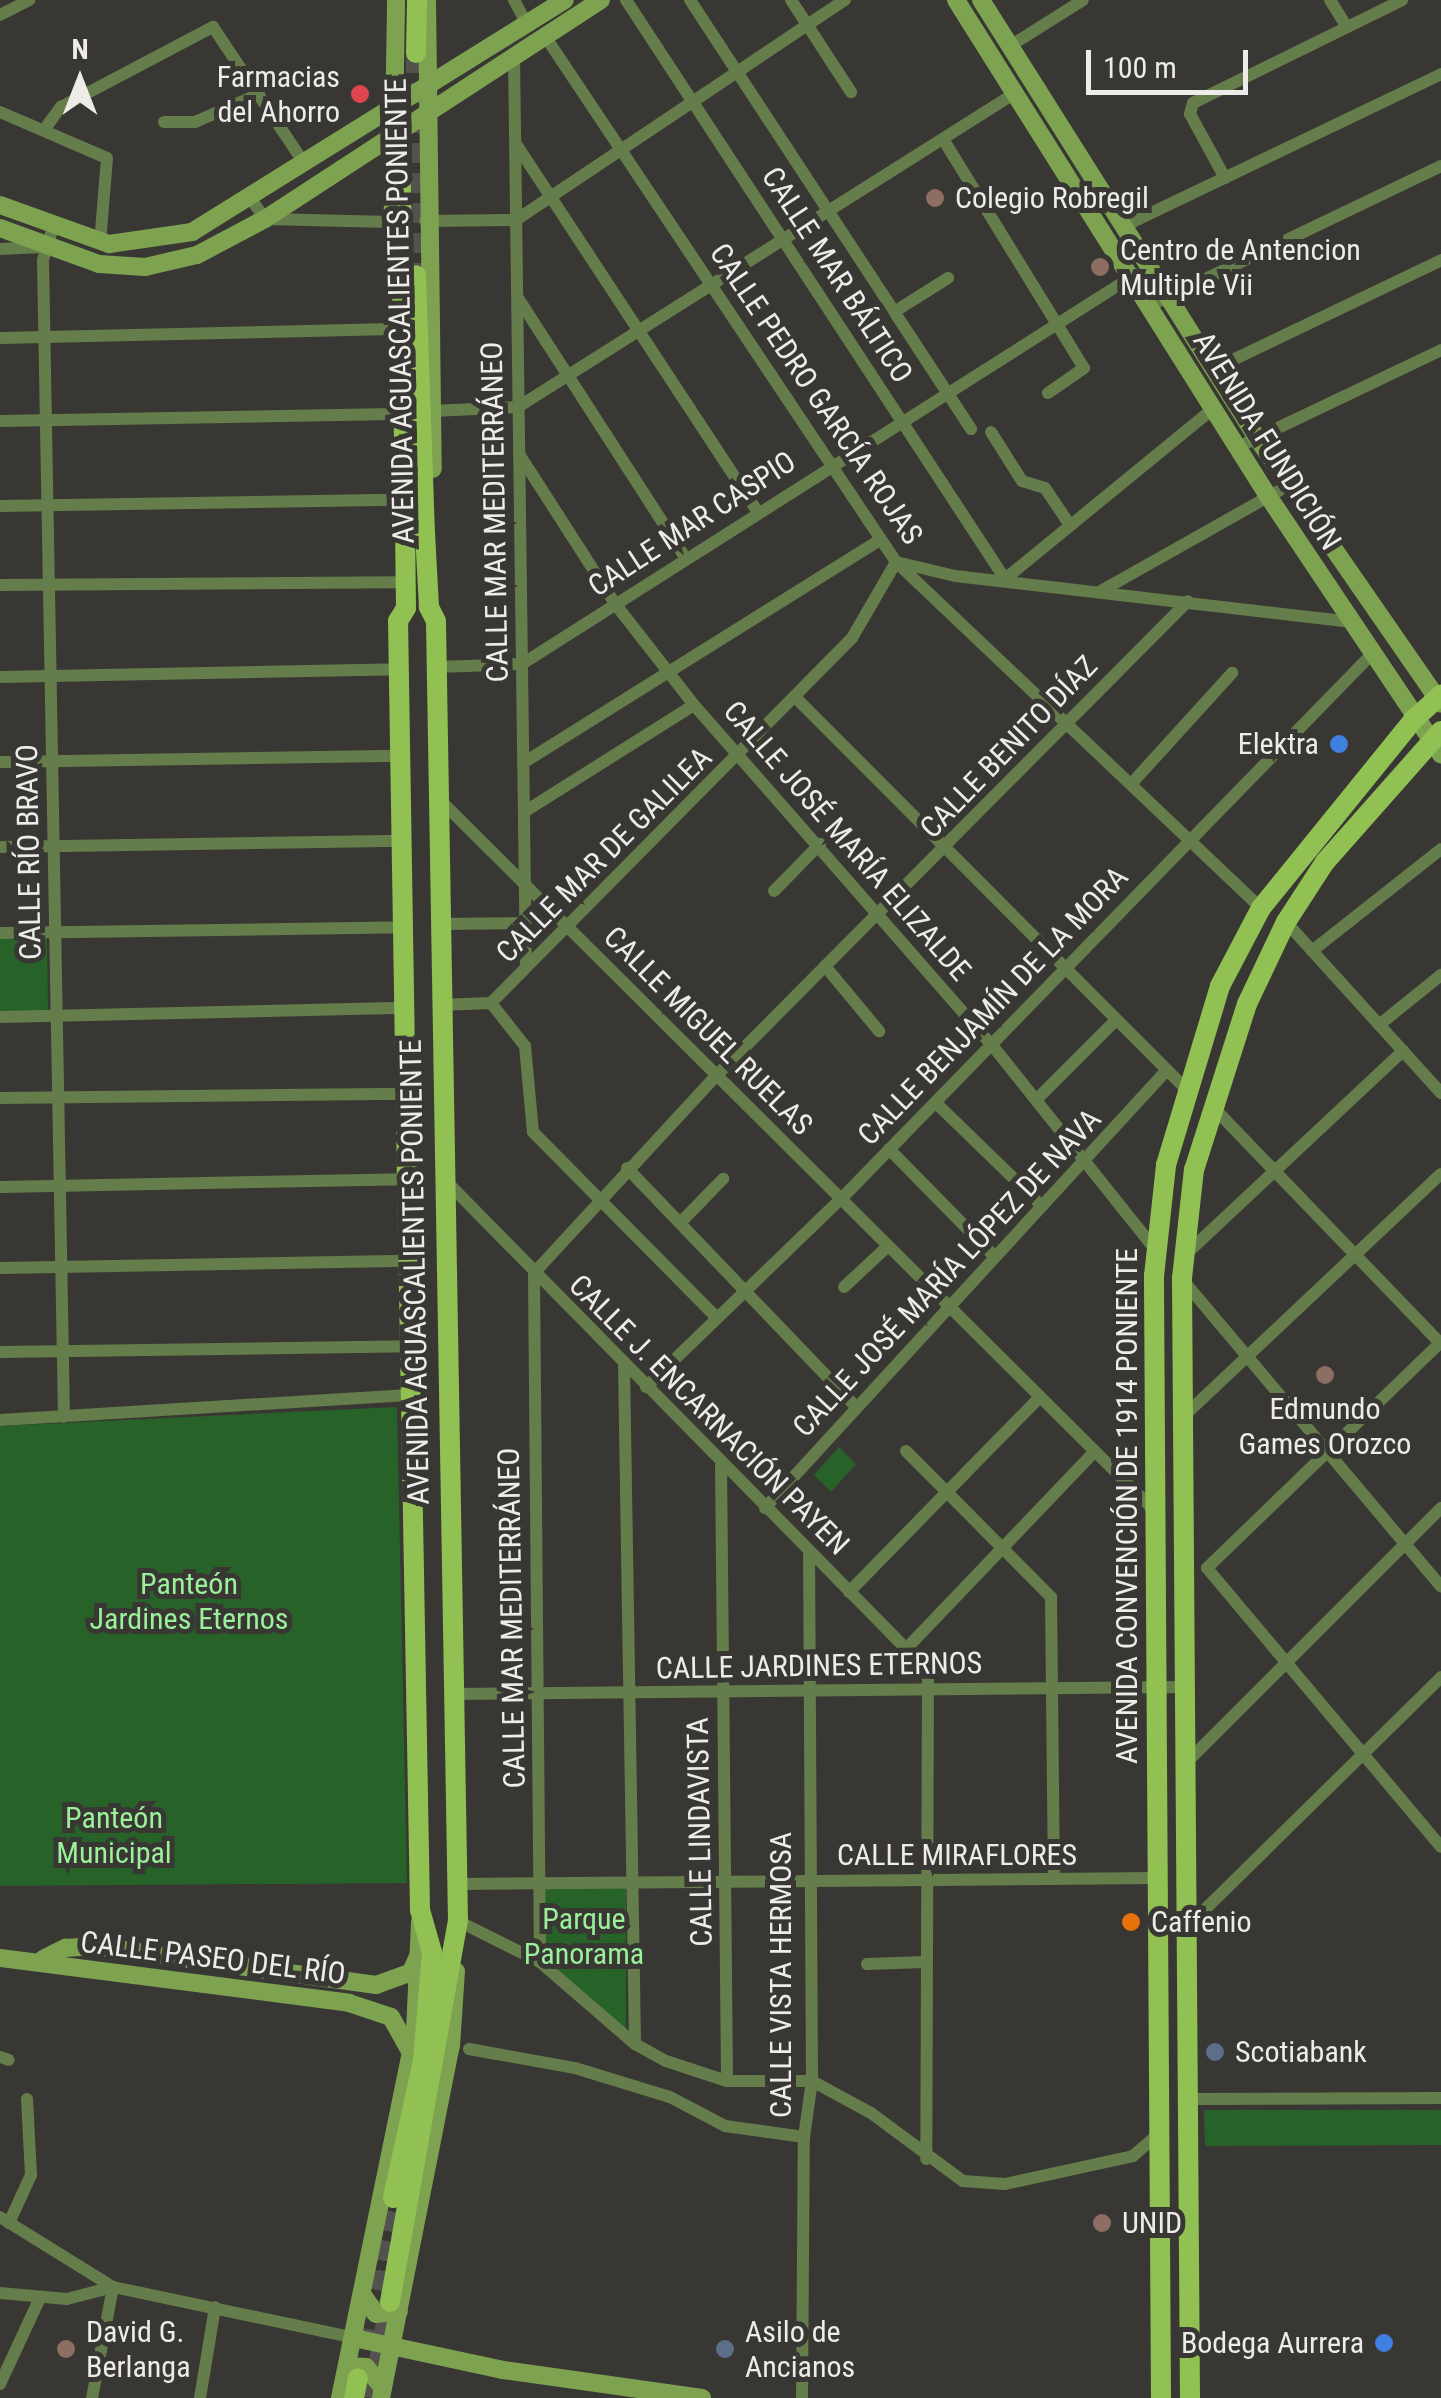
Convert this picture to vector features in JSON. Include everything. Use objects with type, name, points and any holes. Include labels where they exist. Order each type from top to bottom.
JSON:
[{"type":"main road","name":"AVENIDA AGUASCALIENTES PONIENTE","points":[[417,0],[422,50]]},
{"type":"main road","name":"AVENIDA AGUASCALIENTES PONIENTE","points":[[393,2198],[426,2041],[432,1952],[420,1910],[398,621],[406,608],[397,168]]},
{"type":"main road","name":"AVENIDA AGUASCALIENTES PONIENTE","points":[[394,2306],[458,1921],[436,621],[430,607],[424,534],[416,275]]},
{"type":"main road","name":"AVENIDA CONVENCIÓN DE 1914 PONIENTE","points":[[1162,2398],[1157,2164],[1159,1687],[1155,1248],[1186,1088],[1220,986],[1261,908],[1412,720],[1440,699]]},
{"type":"main road","name":"AVENIDA CONVENCIÓN DE 1914 PONIENTE","points":[[1190,2398],[1182,1278],[1194,1170],[1247,1004],[1286,922],[1326,862],[1437,742]]},
{"type":"street","points":[[3,15],[29,0]]},
{"type":"street","name":"AVENIDA AGUASCALIENTES PONIENTE","points":[[396,0],[397,168],[392,222],[398,621]]},
{"type":"street","name":"AVENIDA AGUASCALIENTES PONIENTE","points":[[427,0],[422,50],[436,621]]},
{"type":"street","points":[[514,0],[527,24]]},
{"type":"street","points":[[0,205],[100,243],[134,246],[178,237],[251,199],[565,0]]},
{"type":"street","points":[[0,228],[98,264],[145,268],[225,244],[602,0]]},
{"type":"street","name":"CALLE MAR BÁLTICO","points":[[626,0],[1005,579]]},
{"type":"street","points":[[690,0],[971,429]]},
{"type":"street","points":[[791,0],[851,92]]},
{"type":"street","points":[[425,220],[516,220],[844,0]]},
{"type":"street","name":"AVENIDA FUNDICIÓN","points":[[956,0],[1015,93],[1140,272],[1213,409],[1412,720],[1437,742]]},
{"type":"street","name":"AVENIDA FUNDICIÓN","points":[[981,0],[1122,226],[1140,272]]},
{"type":"street","points":[[1010,46],[1083,0]]},
{"type":"street","points":[[1330,0],[1346,26]]},
{"type":"street","points":[[1225,178],[1190,114],[1193,103],[1402,0]]},
{"type":"street","points":[[44,130],[60,106],[213,27],[304,163]]},
{"type":"street","name":"CALLE PEDRO GARCÍA ROJAS","points":[[545,36],[896,562],[1261,908]]},
{"type":"street","points":[[395,61],[408,68],[422,50],[441,60],[470,60]]},
{"type":"street","name":"CALLE MAR MEDITERRÁNEO","points":[[514,56],[526,968]]},
{"type":"street","points":[[1122,226],[1441,74]]},
{"type":"street","points":[[431,412],[518,407],[1015,93]]},
{"type":"street","points":[[164,122],[195,122],[258,94]]},
{"type":"street","points":[[0,112],[107,158],[100,243]]},
{"type":"street","points":[[943,139],[1060,320],[1084,368],[1048,393]]},
{"type":"street","points":[[515,141],[756,510]]},
{"type":"street","points":[[397,168],[410,156],[425,168]]},
{"type":"street","points":[[1158,302],[1441,166]]},
{"type":"street","points":[[251,199],[266,218],[392,222]]},
{"type":"street","name":"CALLE RÍO BRAVO","points":[[53,227],[46,247],[45,337],[64,1417]]},
{"type":"street","points":[[0,249],[46,247]]},
{"type":"street","points":[[1214,369],[1441,260]]},
{"type":"street","name":"CALLE MAR CASPIO","points":[[522,664],[756,510],[1140,272]]},
{"type":"street","points":[[894,312],[948,278]]},
{"type":"street","points":[[517,296],[685,558]]},
{"type":"street","name":"AVENIDA FUNDICIÓN","points":[[1158,302],[1214,369],[1359,590],[1440,699]]},
{"type":"street","points":[[0,338],[393,329]]},
{"type":"street","points":[[1238,447],[1441,350]]},
{"type":"street","points":[[1005,579],[1213,409]]},
{"type":"street","points":[[0,421],[394,414]]},
{"type":"street","points":[[990,432],[1022,482],[1045,488],[1070,525]]},
{"type":"street","name":"CALLE JOSÉ MARÍA ELIZALDE","points":[[519,454],[616,604],[694,705],[820,844],[992,1045],[1155,1248]]},
{"type":"street","points":[[1101,591],[1289,485]]},
{"type":"street","points":[[0,506],[396,500]]},
{"type":"street","points":[[523,763],[881,539]]},
{"type":"street","points":[[1304,552],[1339,588],[1359,590]]},
{"type":"street","points":[[896,562],[1350,622]]},
{"type":"street","name":"CALLE MAR DE GALILEA","points":[[440,1006],[491,1003],[852,638],[896,562]]},
{"type":"street","points":[[0,585],[396,582]]},
{"type":"street","name":"CALLE BENITO DÍAZ","points":[[534,1273],[598,1198],[716,1076],[1188,602]]},
{"type":"street","name":"CALLE BENJAMÍN DE LA MORA","points":[[646,1387],[841,1199],[1371,656]]},
{"type":"street","points":[[437,667],[522,664]]},
{"type":"street","points":[[0,677],[400,668]]},
{"type":"street","points":[[1132,783],[1232,673]]},
{"type":"street","points":[[794,698],[1186,1088]]},
{"type":"street","points":[[524,812],[694,705]]},
{"type":"street","points":[[0,762],[400,756]]},
{"type":"street","name":"CALLE MIGUEL RUELAS","points":[[438,798],[524,888],[1155,1511]]},
{"type":"street","points":[[0,847],[403,840]]},
{"type":"street","points":[[774,891],[820,844]]},
{"type":"street","points":[[1312,950],[1441,849]]},
{"type":"street","points":[[1286,922],[1441,1092]]},
{"type":"street","points":[[439,924],[525,923]]},
{"type":"street","points":[[0,933],[405,927]]},
{"type":"street","points":[[824,966],[879,1031]]},
{"type":"street","points":[[1379,1025],[1441,975]]},
{"type":"street","points":[[491,1003],[525,1046],[533,1132],[716,1317]]},
{"type":"street","points":[[0,1017],[406,1008]]},
{"type":"street","points":[[1037,1099],[1115,1021]]},
{"type":"street","points":[[1183,1257],[1277,1174],[1403,1051]]},
{"type":"street","name":"CALLE JOSÉ MARÍA LÓPEZ DE NAVA","points":[[766,1508],[1166,1071]]},
{"type":"street","points":[[0,1098],[408,1094]]},
{"type":"street","points":[[936,1103],[1042,1206]]},
{"type":"street","points":[[1185,1568],[1207,1568],[1441,1343],[1212,1106]]},
{"type":"street","points":[[889,1150],[995,1257]]},
{"type":"street","points":[[627,1168],[858,1408]]},
{"type":"street","points":[[1182,1418],[1441,1174]]},
{"type":"street","name":"CALLE J. ENCARNACIÓN PAYEN","points":[[443,1178],[928,1671],[928,1689]]},
{"type":"street","points":[[0,1187],[407,1179]]},
{"type":"street","points":[[680,1223],[723,1179]]},
{"type":"street","points":[[844,1287],[888,1246]]},
{"type":"street","points":[[0,1268],[410,1260]]},
{"type":"street","name":"CALLE MAR MEDITERRÁNEO","points":[[534,1273],[540,1962]]},
{"type":"street","points":[[1182,1278],[1441,1587]]},
{"type":"street","points":[[0,1352],[411,1346]]},
{"type":"street","points":[[624,1365],[635,2044]]},
{"type":"street","points":[[0,1420],[413,1395]]},
{"type":"street","points":[[848,1592],[1040,1397]]},
{"type":"street","points":[[906,1451],[1004,1545],[1051,1597],[1054,1879]]},
{"type":"street","points":[[905,1650],[1095,1451]]},
{"type":"street","name":"CALLE LINDAVISTA","points":[[721,1463],[727,2081]]},
{"type":"street","points":[[1184,1764],[1441,1508]]},
{"type":"street","name":"CALLE VISTA HERMOSA","points":[[802,2398],[804,2137],[812,2081],[809,1552]]},
{"type":"street","points":[[1207,1568],[1440,1842]]},
{"type":"street","points":[[1185,1928],[1441,1676]]},
{"type":"street","name":"CALLE JARDINES ETERNOS","points":[[454,1694],[1184,1687]]},
{"type":"street","points":[[926,2160],[923,1880],[928,1689]]},
{"type":"street","name":"CALLE MIRAFLORES","points":[[458,1884],[1156,1878]]},
{"type":"street","name":"AVENIDA AGUASCALIENTES PONIENTE","points":[[340,2398],[353,2380],[354,2338],[411,2054],[420,1910]]},
{"type":"street","points":[[458,1921],[540,1962],[635,2044],[694,2073],[727,2081],[812,2081],[871,2113],[926,2160],[962,2181],[1005,2184],[1134,2156],[1157,2135]]},
{"type":"street","name":"CALLE PASEO DEL RÍO","points":[[43,1959],[65,1948],[95,1946],[376,1986],[412,1972],[418,1954]]},
{"type":"street","name":"CALLE PASEO DEL RÍO","points":[[0,1958],[43,1959],[66,1968],[218,1981],[349,2002],[391,2017],[411,2054]]},
{"type":"street","points":[[867,1964],[924,1962]]},
{"type":"street","points":[[470,2049],[632,2085],[725,2126],[804,2137]]},
{"type":"street","points":[[1186,2099],[1441,2098]]},
{"type":"street","points":[[27,2100],[31,2175],[5,2220],[114,2287],[391,2346],[702,2398]]},
{"type":"street","points":[[1134,2156],[1157,2164]]},
{"type":"street","points":[[0,2293],[39,2300],[114,2287]]},
{"type":"street","points":[[92,2398],[114,2287]]},
{"type":"street","points":[[362,2294],[376,2314],[394,2306]]},
{"type":"street","points":[[0,2384],[39,2300]]},
{"type":"street","name":"AVENIDA AGUASCALIENTES PONIENTE","points":[[382,2393],[394,2306]]},
{"type":"street","points":[[200,2398],[215,2307]]},
{"type":"street","points":[[353,2380],[366,2367],[382,2393]]},
{"type":"green space","points":[[47,937],[48,1012],[0,1012],[0,938]]},
{"type":"green space","name":"Panteón Jardines Eternos","points":[[397,1407],[407,1883],[0,1886],[0,1426]]},
{"type":"green space","points":[[839,1447],[856,1464],[831,1492],[814,1475]]},
{"type":"green space","points":[[801,1513],[840,1549],[832,1556],[795,1518]]},
{"type":"green space","name":"Parque Panorama","points":[[545,1886],[626,1887],[626,2029],[545,1959]]},
{"type":"green space","points":[[1204,2110],[1441,2110],[1441,2145],[1205,2146]]},
{"type":"tunnel","points":[[416,53],[416,275]]},
{"type":"tunnel","points":[[358,2378],[393,2198]]},
{"type":"tunnel","points":[[372,2398],[390,2302]]},
{"type":"place","name":"Farmacias del Ahorro","points":[[360,94]]},
{"type":"place","name":"Colegio Robregil","points":[[935,198]]},
{"type":"place","name":"Centro de Antencion Multiple Vii","points":[[1100,267]]},
{"type":"place","name":"Elektra","points":[[1339,744]]},
{"type":"place","name":"Edmundo Games Orozco","points":[[1325,1375]]},
{"type":"place","name":"Caffenio","points":[[1131,1922]]},
{"type":"place","name":"Scotiabank","points":[[1215,2052]]},
{"type":"place","name":"UNID","points":[[1102,2223]]},
{"type":"place","name":"Bodega Aurrera","points":[[1384,2343]]},
{"type":"place","name":"David G. Berlanga","points":[[66,2349]]},
{"type":"place","name":"Asilo de Ancianos","points":[[725,2349]]},
{"type":"park label","name":"Panteón Municipal","points":[[114,1835]]}]
